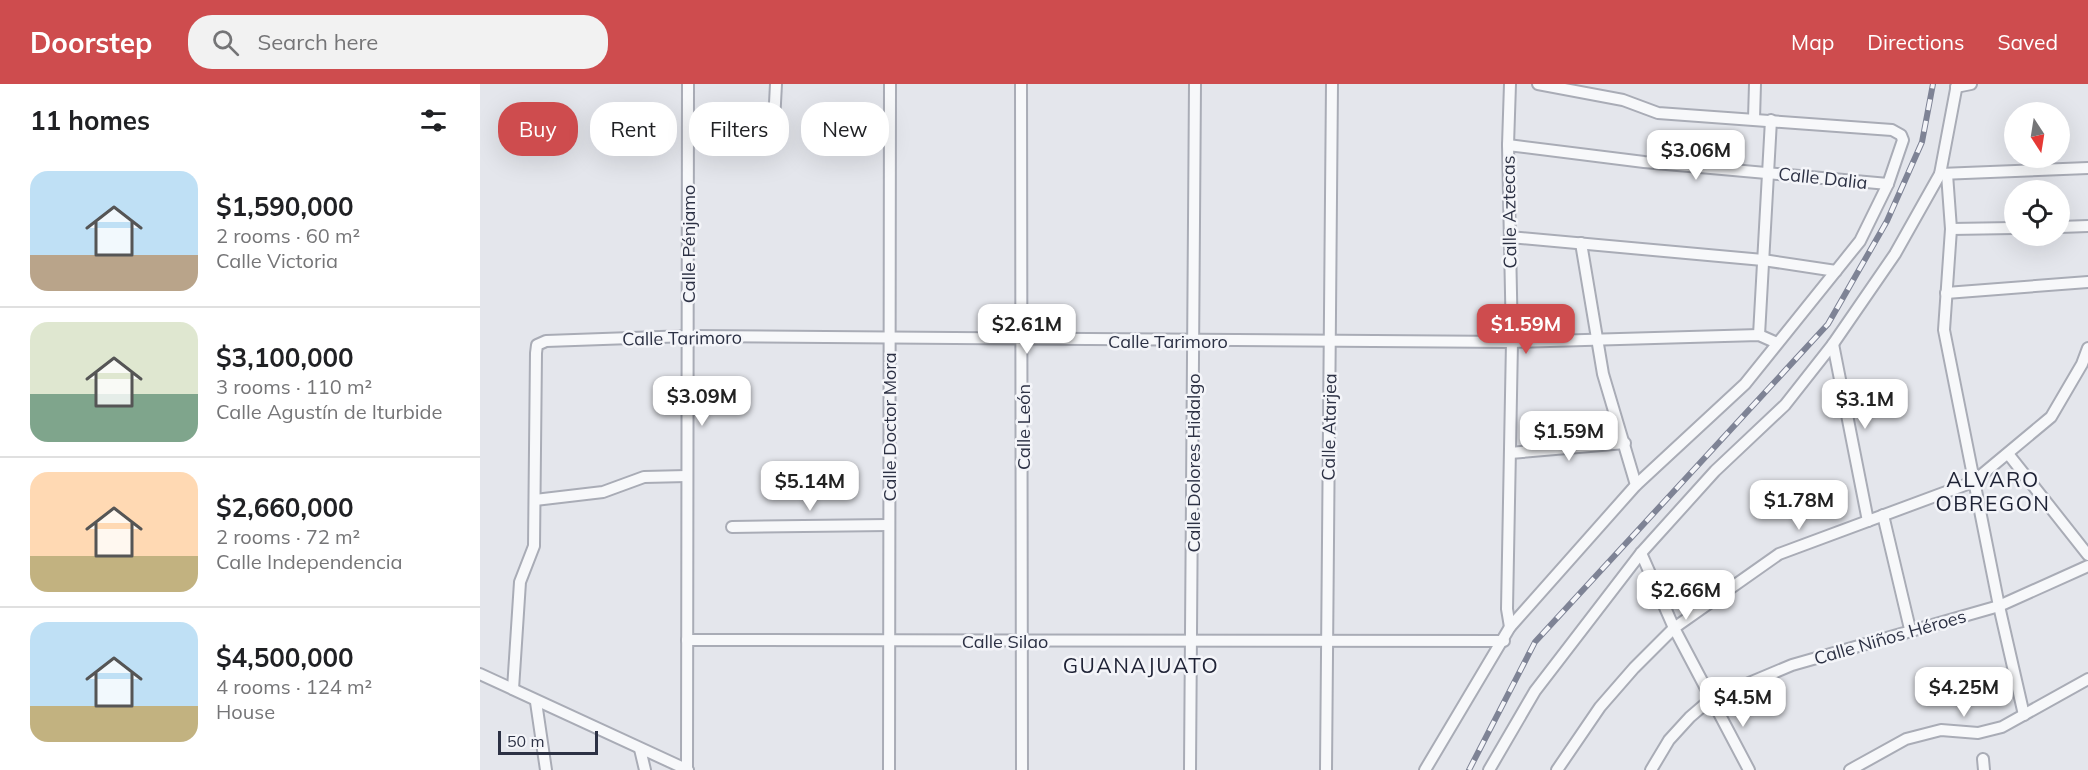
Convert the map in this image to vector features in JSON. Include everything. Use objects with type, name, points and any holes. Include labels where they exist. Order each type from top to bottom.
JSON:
[{"type":"street","name":"Calle Pénjamo","points":[[687,770],[688,84]]},
{"type":"street","points":[[776,102],[777,84]]},
{"type":"street","name":"Calle Doctor Mora","points":[[889,770],[890,84]]},
{"type":"street","name":"Calle León","points":[[1021,84],[1022,770]]},
{"type":"street","name":"Calle Dolores Hidalgo","points":[[1190,770],[1195,84]]},
{"type":"street","name":"Calle Atarjea","points":[[1326,770],[1332,84]]},
{"type":"street","name":"Calle Aztecas","points":[[1510,84],[1508,145],[1512,342],[1507,609],[1510,627]]},
{"type":"street","points":[[1425,770],[1504,641],[1510,627],[1636,485],[1745,384],[1860,241],[1888,184],[1903,140],[1901,135],[1892,130],[1658,113],[1623,100],[1538,84]]},
{"type":"street","points":[[1754,119],[1755,84]]},
{"type":"street","points":[[1971,84],[1957,86],[1943,174],[1951,229],[1944,330],[1973,482],[2024,715]]},
{"type":"street","points":[[1770,120],[1759,335],[1777,343]]},
{"type":"street","name":"Calle Dalia","points":[[1508,145],[1644,162],[1888,184]]},
{"type":"street","points":[[1943,174],[2088,168]]},
{"type":"street","points":[[1489,770],[1535,692],[1641,553],[1715,471],[1785,405],[1833,344],[1895,254],[1943,174]]},
{"type":"street","points":[[2070,227],[2088,226]]},
{"type":"street","points":[[1951,229],[2004,228]]},
{"type":"street","points":[[1510,237],[1763,260],[1836,271]]},
{"type":"street","points":[[1581,243],[1603,374],[1636,485]]},
{"type":"street","points":[[1946,293],[2088,282]]},
{"type":"street","name":"Calle Tarimoro","points":[[535,500],[537,345],[546,341],[688,336],[1512,342],[1759,335]]},
{"type":"street","points":[[1833,344],[1868,521]]},
{"type":"street","points":[[1557,770],[1600,707],[1634,668],[1674,628],[1779,554],[1973,482],[2051,417],[2082,364],[2088,348]]},
{"type":"street","points":[[1510,453],[1625,443]]},
{"type":"street","points":[[2009,454],[2088,555]]},
{"type":"street","points":[[513,688],[520,582],[534,546],[535,500],[603,492],[644,477],[687,476]]},
{"type":"street","points":[[1883,515],[1910,629]]},
{"type":"street","points":[[732,527],[888,525]]},
{"type":"street","points":[[1641,553],[1674,628],[1749,770]]},
{"type":"street","name":"Calle Niños Héroes","points":[[1652,770],[1669,740],[1711,699],[1792,665],[1910,629],[1999,606],[2088,566]]},
{"type":"street","name":"Calle Silao","points":[[687,640],[1504,641]]},
{"type":"street","points":[[480,674],[513,688],[536,702],[687,770]]},
{"type":"street","points":[[1850,770],[1906,739],[1941,730],[1978,733],[2002,727],[2088,679]]},
{"type":"street","points":[[536,702],[546,770]]},
{"type":"street","points":[[640,749],[645,770]]},
{"type":"railway","points":[[1469,770],[1535,642],[1828,324],[1887,221],[1922,142],[1933,84]]},
{"type":"district","name":"ALVARO OBREGON","points":[[1993,491]]},
{"type":"district","name":"GUANAJUATO","points":[[1141,665]]}]
